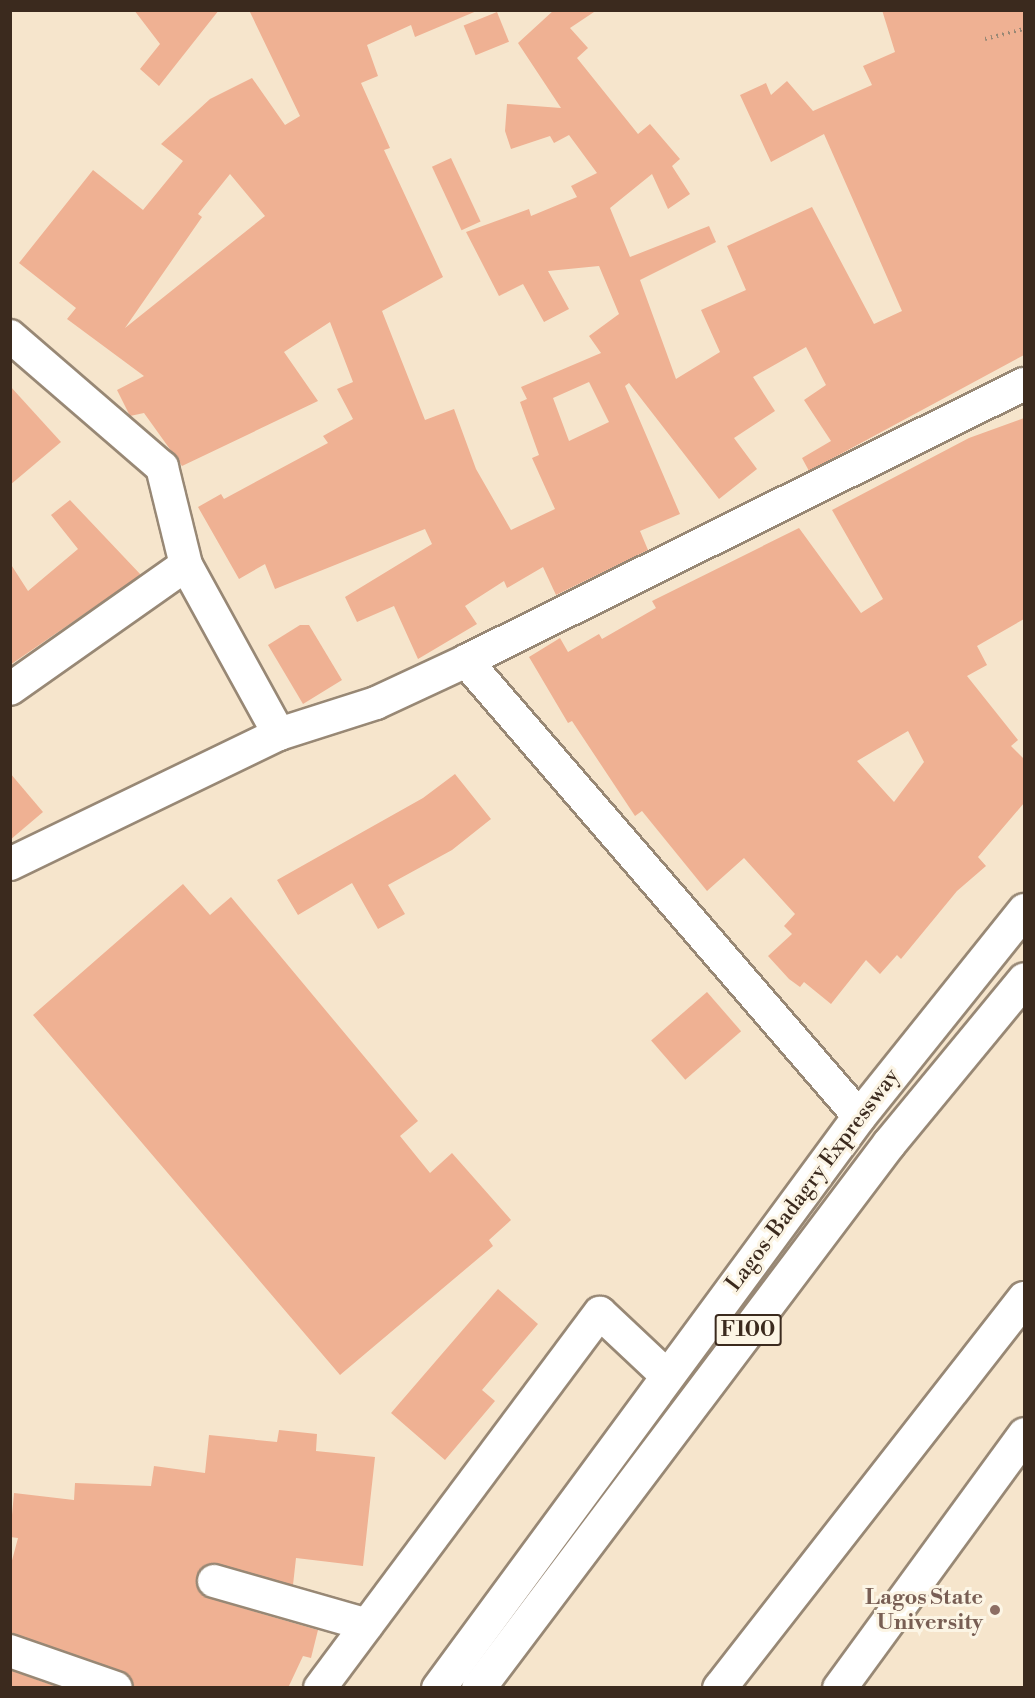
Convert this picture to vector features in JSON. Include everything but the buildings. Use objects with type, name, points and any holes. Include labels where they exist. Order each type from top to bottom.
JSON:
[{"type":"main road","name":"Lagos-Badagry Expressway","points":[[438,1688],[666,1375],[859,1116],[1024,910]]},
{"type":"main road","name":"Lagos-Badagry Expressway","points":[[478,1688],[889,1143],[1024,979]]},
{"type":"main road","points":[[719,1688],[1024,1298]]},
{"type":"main road","points":[[839,1688],[1024,1434]]},
{"type":"street","points":[[10,336],[162,467],[186,565],[279,734]]},
{"type":"street","points":[[10,864],[279,734],[376,703],[466,661],[1024,384]]},
{"type":"street","points":[[10,689],[186,565]]},
{"type":"street","points":[[466,661],[859,1116]]},
{"type":"street","points":[[320,1688],[600,1313],[666,1375]]},
{"type":"street","points":[[214,1581],[367,1625]]},
{"type":"street","points":[[10,1651],[116,1688]]},
{"type":"path","points":[[985,39],[1024,29]]},
{"type":"place","name":"Lagos State University","points":[[995,1610]]}]
